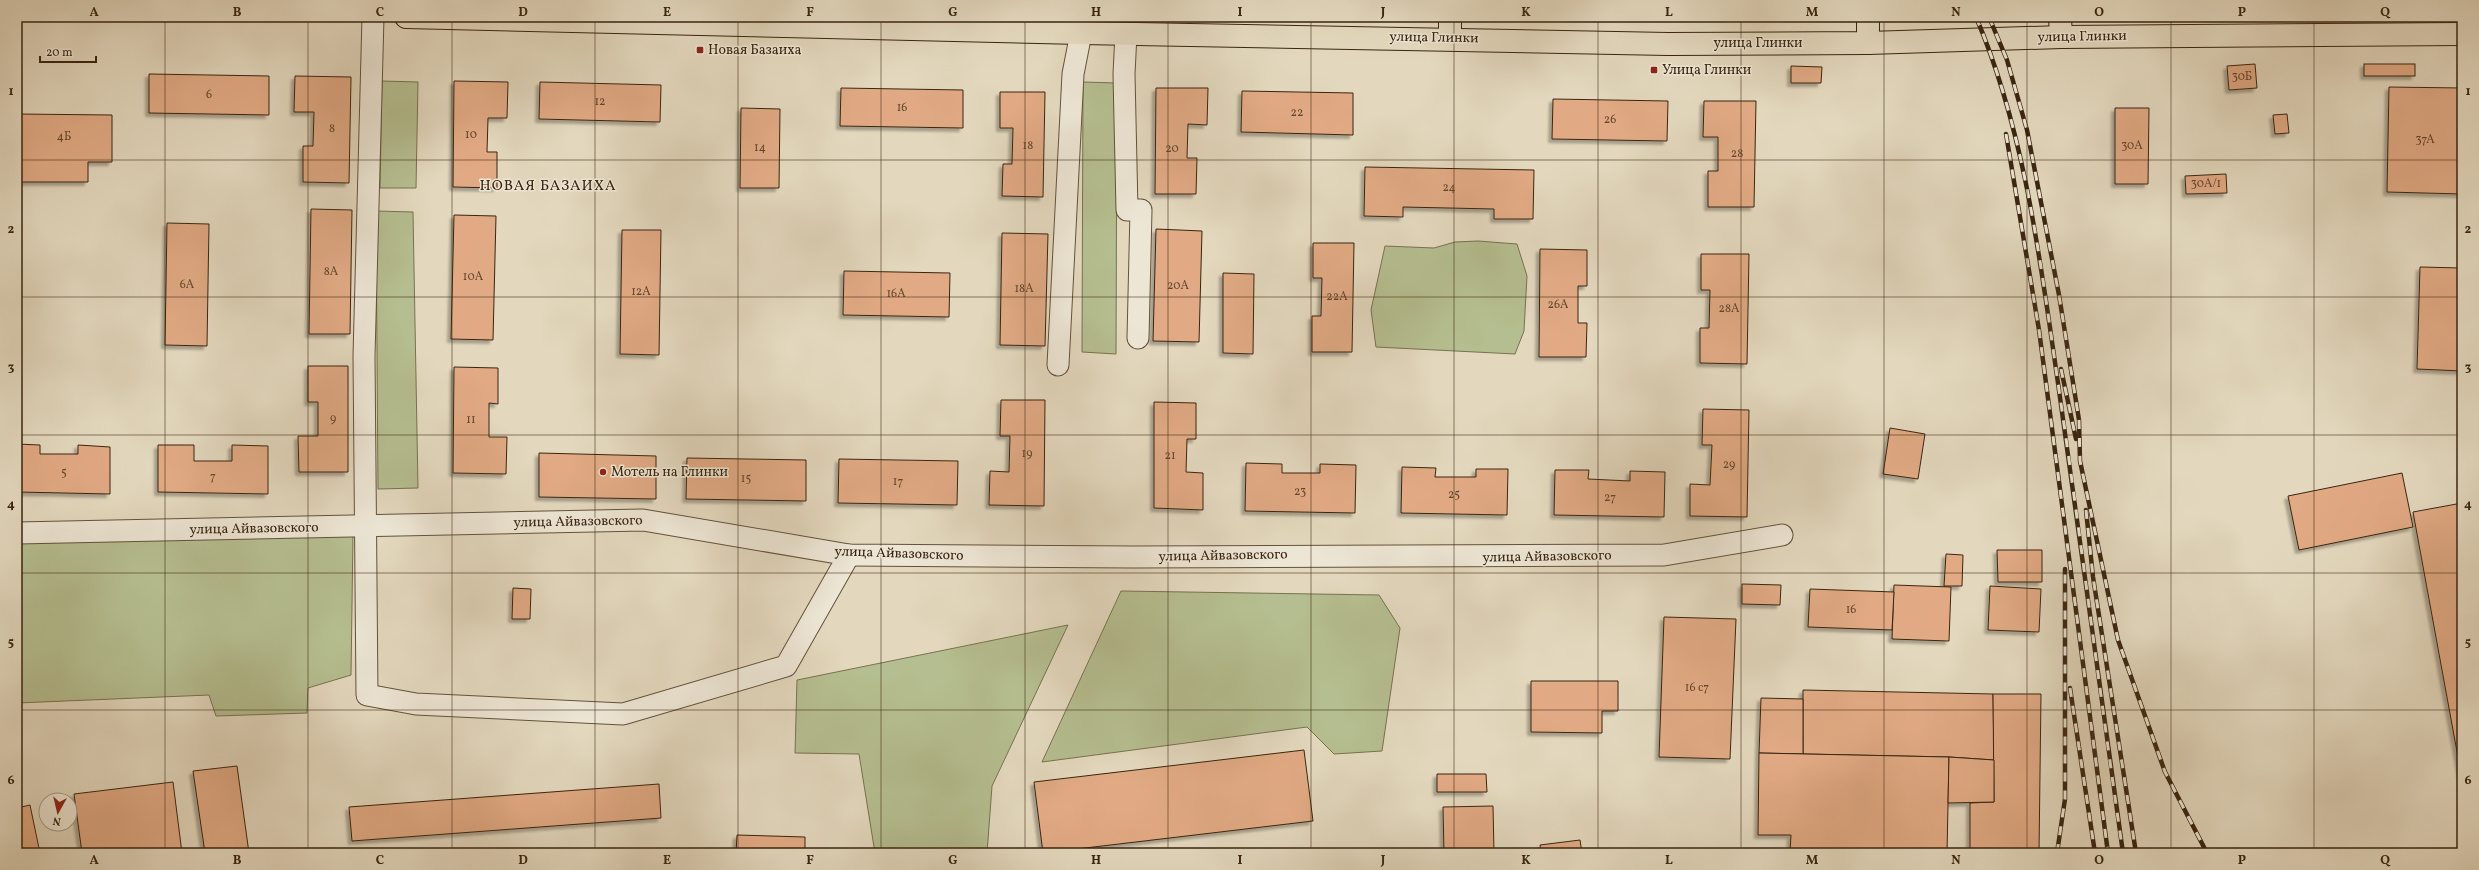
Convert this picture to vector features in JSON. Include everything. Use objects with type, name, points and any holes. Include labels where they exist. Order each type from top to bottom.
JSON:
[{"type":"highway","name":"улица Глинки","points":[[406,17],[640,20],[1081,33],[1450,38],[1668,44],[1868,43],[2060,27],[2462,34]]},
{"type":"highway","points":[[1450,17],[1450,38]]},
{"type":"highway","points":[[1868,17],[1868,43]]},
{"type":"street","points":[[373,17],[364,356],[367,527],[367,695],[416,704],[623,714],[786,666],[849,555]]},
{"type":"street","points":[[1058,365],[1073,82],[1081,33]]},
{"type":"street","points":[[1126,34],[1124,74],[1127,210],[1141,210],[1138,338]]},
{"type":"street","name":"улица Айвазовского","points":[[17,533],[367,527],[643,520],[849,555],[1142,557],[1380,555],[1484,558],[1664,555],[1782,535]]},
{"type":"green space","points":[[382,81],[418,82],[416,188],[380,188]]},
{"type":"green space","points":[[1083,82],[1117,83],[1116,354],[1082,352]]},
{"type":"green space","points":[[376,211],[413,212],[418,488],[378,489]]},
{"type":"green space","points":[[1478,241],[1517,244],[1527,276],[1524,331],[1515,354],[1376,347],[1371,310],[1385,246],[1434,248],[1455,242]]},
{"type":"green space","points":[[353,534],[351,675],[308,688],[307,713],[216,716],[209,695],[17,703],[17,537]]},
{"type":"green space","points":[[1121,591],[1379,595],[1400,628],[1382,751],[1334,754],[1307,727],[1042,762]]},
{"type":"green space","points":[[1068,625],[992,786],[987,853],[875,853],[859,754],[795,753],[797,680]]},
{"type":"building","points":[[2255,64],[2257,88],[2229,90],[2227,66]]},
{"type":"building","points":[[2364,64],[2415,64],[2415,76],[2364,76]]},
{"type":"building","points":[[1791,66],[1822,67],[1821,83],[1791,83]]},
{"type":"building","points":[[149,74],[269,76],[269,115],[149,113]]},
{"type":"building","points":[[295,76],[351,77],[349,183],[303,182],[303,146],[313,146],[314,112],[294,112]]},
{"type":"building","points":[[454,81],[508,82],[507,118],[488,118],[487,152],[497,152],[497,188],[453,187]]},
{"type":"building","points":[[540,82],[661,85],[660,122],[539,119]]},
{"type":"building","points":[[2389,87],[2462,88],[2462,194],[2387,192]]},
{"type":"building","points":[[841,88],[963,90],[963,128],[840,126]]},
{"type":"building","points":[[1156,88],[1208,88],[1207,125],[1188,124],[1187,158],[1197,158],[1196,194],[1155,194]]},
{"type":"building","points":[[1242,91],[1353,93],[1353,135],[1241,132]]},
{"type":"building","points":[[1000,92],[1045,92],[1043,197],[1002,196],[1003,164],[1012,164],[1013,128],[1000,128]]},
{"type":"building","points":[[1553,99],[1668,101],[1667,141],[1552,139]]},
{"type":"building","points":[[1704,101],[1756,101],[1754,207],[1708,207],[1708,171],[1718,171],[1718,137],[1703,137]]},
{"type":"building","points":[[741,108],[780,109],[779,188],[740,188]]},
{"type":"building","points":[[2115,108],[2149,108],[2148,184],[2115,184]]},
{"type":"building","points":[[17,114],[112,115],[112,162],[88,162],[88,182],[18,182]]},
{"type":"building","points":[[2287,114],[2289,133],[2275,134],[2273,115]]},
{"type":"building","points":[[1365,167],[1534,170],[1533,219],[1494,219],[1494,209],[1403,207],[1403,217],[1364,216]]},
{"type":"building","points":[[2226,174],[2227,193],[2186,194],[2185,176]]},
{"type":"building","points":[[311,209],[352,210],[350,334],[309,334]]},
{"type":"building","points":[[454,215],[496,216],[493,340],[451,339]]},
{"type":"building","points":[[167,223],[209,224],[207,346],[165,345]]},
{"type":"building","points":[[1156,229],[1202,231],[1199,342],[1153,341]]},
{"type":"building","points":[[622,230],[661,230],[659,355],[620,354]]},
{"type":"building","points":[[1002,233],[1048,234],[1045,346],[1000,345]]},
{"type":"building","points":[[1313,243],[1354,243],[1352,352],[1312,352],[1312,316],[1321,316],[1322,278],[1313,278]]},
{"type":"building","points":[[1540,249],[1587,250],[1587,286],[1578,286],[1578,323],[1587,323],[1586,357],[1539,357]]},
{"type":"building","points":[[1701,254],[1749,254],[1747,364],[1700,363],[1700,328],[1709,328],[1710,290],[1701,290]]},
{"type":"building","points":[[2420,267],[2462,268],[2462,371],[2417,369]]},
{"type":"building","points":[[844,271],[950,273],[949,317],[843,315]]},
{"type":"building","points":[[1223,273],[1254,274],[1253,354],[1223,353]]},
{"type":"building","points":[[308,366],[348,366],[348,472],[299,472],[298,436],[318,436],[318,402],[308,402]]},
{"type":"building","points":[[454,367],[498,368],[498,404],[489,403],[489,437],[507,437],[506,474],[453,473]]},
{"type":"building","points":[[1001,400],[1045,400],[1044,506],[989,505],[990,471],[1009,472],[1010,436],[1000,436]]},
{"type":"building","points":[[1154,402],[1196,403],[1196,439],[1187,439],[1186,472],[1203,473],[1203,510],[1154,508]]},
{"type":"building","points":[[1703,409],[1749,410],[1747,517],[1690,516],[1690,484],[1710,485],[1712,445],[1702,445]]},
{"type":"building","points":[[1890,428],[1925,434],[1918,479],[1883,474]]},
{"type":"building","points":[[17,444],[40,445],[40,454],[78,454],[78,445],[110,447],[110,494],[17,492]]},
{"type":"building","points":[[158,445],[194,445],[194,461],[232,461],[232,445],[268,446],[268,494],[158,492]]},
{"type":"building","points":[[539,453],[656,456],[656,499],[539,497]]},
{"type":"building","points":[[687,458],[806,460],[806,501],[686,499]]},
{"type":"building","points":[[839,459],[958,461],[957,505],[838,503]]},
{"type":"building","points":[[1246,463],[1282,464],[1282,473],[1320,473],[1320,464],[1356,465],[1355,513],[1245,511]]},
{"type":"building","points":[[1402,467],[1436,468],[1435,477],[1476,477],[1476,469],[1508,469],[1507,515],[1401,513]]},
{"type":"building","points":[[1555,470],[1589,470],[1588,479],[1630,481],[1630,471],[1665,472],[1664,517],[1554,515]]},
{"type":"building","points":[[2402,473],[2413,527],[2299,550],[2288,496]]},
{"type":"building","points":[[2462,503],[2462,779],[2413,512]]},
{"type":"building","points":[[1997,550],[2042,550],[2042,582],[1998,582]]},
{"type":"building","points":[[1946,554],[1963,555],[1962,586],[1944,586]]},
{"type":"building","points":[[1742,584],[1781,585],[1780,605],[1742,604]]},
{"type":"building","points":[[1894,585],[1951,587],[1949,641],[1892,639]]},
{"type":"building","points":[[1990,586],[2041,589],[2039,632],[1988,630]]},
{"type":"building","points":[[513,588],[531,589],[530,619],[512,619]]},
{"type":"building","points":[[1810,589],[1894,592],[1892,630],[1808,627]]},
{"type":"building","points":[[1664,617],[1736,619],[1730,759],[1659,757]]},
{"type":"building","points":[[1531,681],[1618,681],[1618,711],[1602,711],[1602,733],[1531,732]]},
{"type":"building","points":[[1803,690],[1993,694],[1994,760],[1949,757],[1803,754]]},
{"type":"building","points":[[1993,694],[2041,694],[2039,853],[1970,853],[1970,803],[1994,802]]},
{"type":"building","points":[[1761,698],[1803,699],[1803,754],[1759,753]]},
{"type":"building","points":[[1304,750],[1313,821],[1043,853],[1034,782]]},
{"type":"building","points":[[1759,753],[1949,757],[1947,853],[1790,853],[1791,835],[1758,835]]},
{"type":"building","points":[[1949,757],[1994,760],[1994,802],[1948,803]]},
{"type":"building","points":[[237,766],[249,853],[205,853],[193,771]]},
{"type":"building","points":[[1437,774],[1486,774],[1487,792],[1437,792]]},
{"type":"building","points":[[173,782],[182,853],[82,853],[78,824],[78,794]]},
{"type":"building","points":[[659,784],[661,818],[352,841],[349,807]]},
{"type":"building","points":[[30,805],[40,853],[17,853],[17,808]]},
{"type":"building","points":[[1493,806],[1494,853],[1444,853],[1443,807]]},
{"type":"building","points":[[737,835],[805,837],[805,853],[736,853]]},
{"type":"building","points":[[1580,840],[1582,853],[1541,853],[1540,845]]},
{"type":"railway","points":[[1976,17],[1993,61],[2007,105],[2029,197],[2066,442],[2123,853]]},
{"type":"railway","points":[[1989,17],[2007,60],[2027,130],[2059,295],[2079,420],[2080,461],[2118,640],[2165,772],[2207,853]]},
{"type":"railway","points":[[2006,134],[2039,330],[2108,853]]},
{"type":"railway","points":[[2061,369],[2076,439]]},
{"type":"railway","points":[[2086,510],[2093,577],[2136,853]]},
{"type":"railway","points":[[2057,853],[2065,799],[2065,569]]},
{"type":"railway","points":[[2070,688],[2095,853]]},
{"type":"place","name":"Новая Базаиха","points":[[700,50]]},
{"type":"place","name":"Улица Глинки","points":[[1654,70]]},
{"type":"place","name":"Мотель на Глинки","points":[[603,472]]},
{"type":"district","name":"НОВАЯ БАЗАИХА","points":[[548,186]]}]
